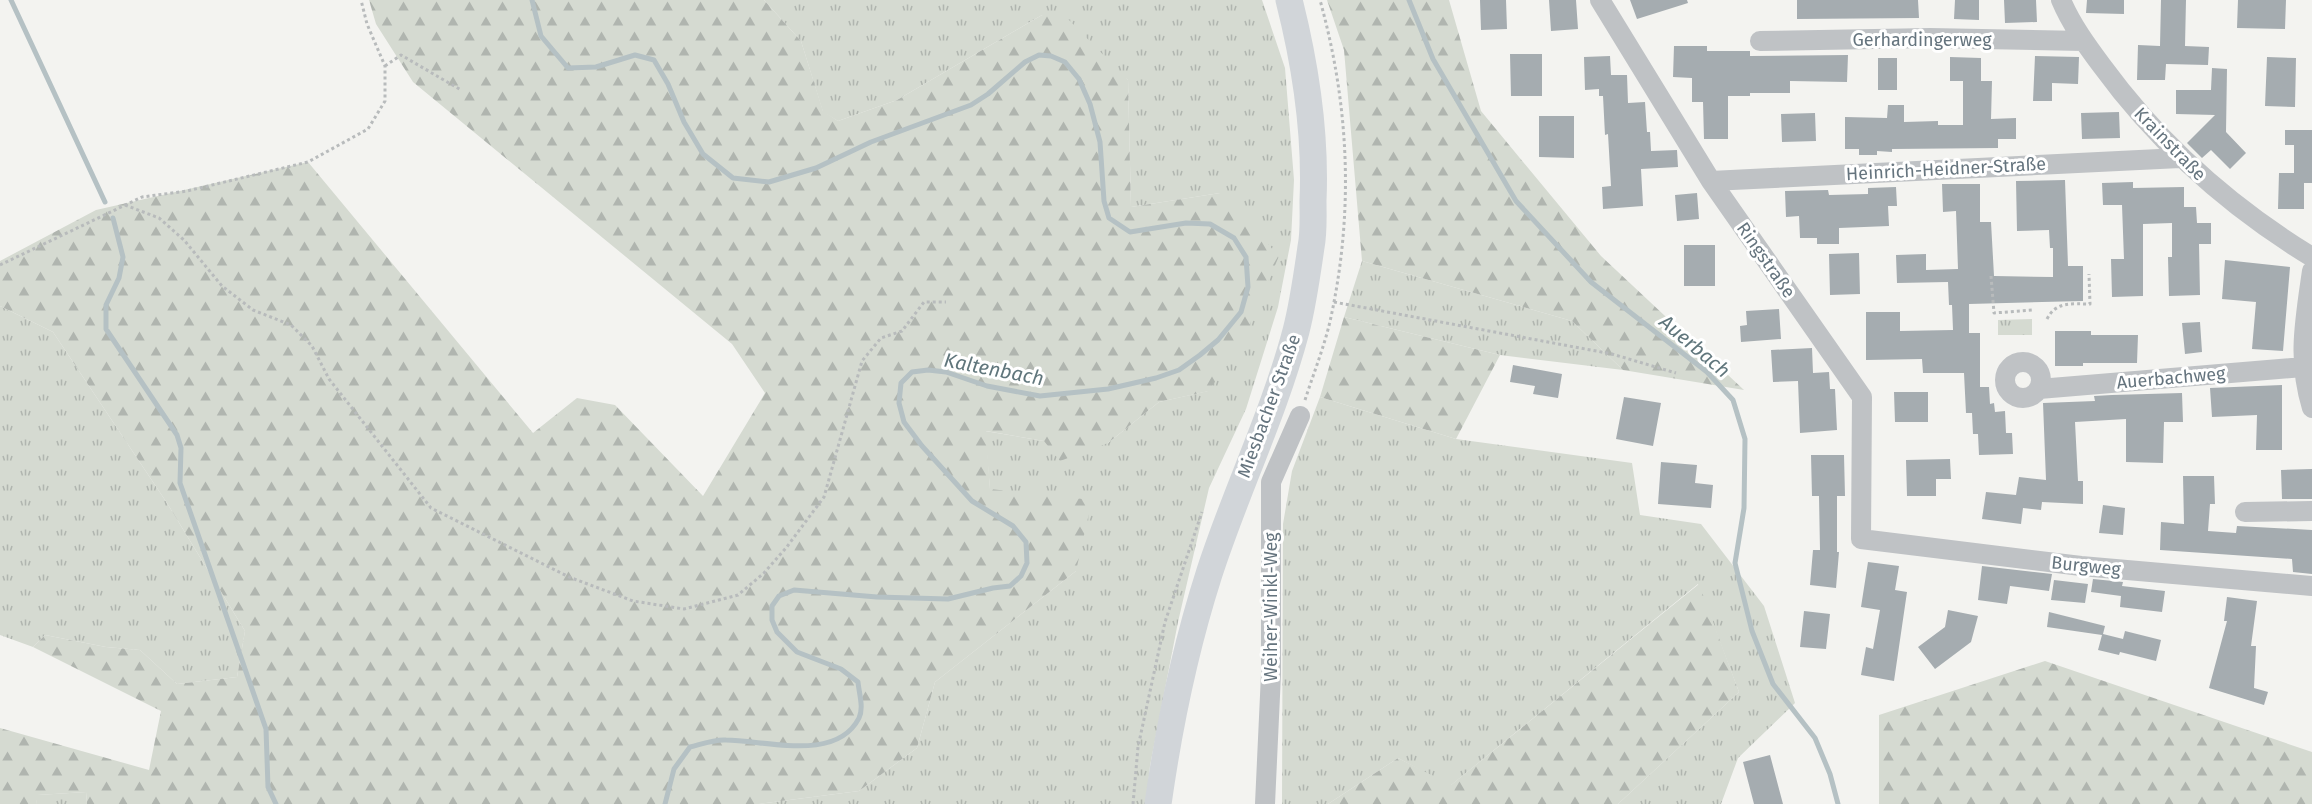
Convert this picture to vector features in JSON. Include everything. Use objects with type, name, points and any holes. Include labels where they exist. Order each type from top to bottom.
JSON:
[{"type":"main road","name":"Miesbacher Straße","points":[[1158,804],[1167,741],[1185,657],[1209,575],[1279,385],[1296,330],[1312,244],[1314,159],[1309,97],[1300,43],[1289,0]]},
{"type":"street","name":"Ringstraße","points":[[1600,0],[1711,181],[1862,397],[1862,539]]},
{"type":"street","name":"Krainstraße","points":[[2061,0],[2084,41],[2122,93],[2180,158],[2228,200],[2312,257]]},
{"type":"street","name":"Gerhardingerweg","points":[[1760,41],[1930,38],[2084,41]]},
{"type":"street","name":"Heinrich-Heidner-Straße","points":[[1711,181],[2180,158]]},
{"type":"street","points":[[2312,271],[2302,367],[2312,408]]},
{"type":"street","name":"Auerbachweg","points":[[2039,389],[2302,367]]},
{"type":"street","name":"Weiher-Winkl-Weg","points":[[1265,804],[1271,674],[1271,482],[1300,416]]},
{"type":"street","points":[[2245,512],[2312,511]]},
{"type":"street","name":"Burgweg","points":[[1862,539],[2080,566],[2312,586]]},
{"type":"path","points":[[0,265],[142,197],[187,191],[308,162],[368,129],[385,101],[385,66],[367,24],[361,0]]},
{"type":"path","points":[[385,66],[401,55],[461,90]]},
{"type":"path","points":[[125,205],[159,218],[184,240],[222,286],[253,310],[291,325],[312,346],[329,379],[431,508],[569,577],[633,601],[684,609],[738,595],[764,573],[786,548],[824,497],[862,361],[881,338],[902,331],[924,302],[946,302]]},
{"type":"path","points":[[2047,319],[2050,312],[2059,305],[2090,304],[2089,273]]},
{"type":"path","points":[[1991,276],[1994,313],[2032,310]]},
{"type":"path","points":[[1334,302],[1612,354],[1676,374]]},
{"type":"path","points":[[1133,804],[1138,747],[1166,622],[1202,512]]},
{"type":"green space","points":[[369,0],[764,0],[801,41],[823,111],[838,121],[897,100],[1042,15],[1069,20],[1128,80],[1131,207],[1220,193],[1279,256],[1245,335],[1209,391],[1159,402],[1108,443],[1060,461],[1044,441],[986,431],[990,489],[1092,500],[1076,571],[935,682],[917,748],[859,791],[759,804],[87,804],[86,792],[38,795],[36,804],[0,804],[0,728],[149,770],[161,711],[33,647],[45,635],[106,647],[140,650],[177,684],[237,677],[245,631],[167,503],[53,332],[0,306],[0,261],[96,210],[308,162],[533,433],[577,398],[615,405],[703,496],[765,393],[732,344],[413,82],[376,24]]},
{"type":"green space","points":[[764,0],[1262,0],[1285,68],[1294,180],[1291,240],[1278,307],[1246,409],[1209,488],[1178,622],[1150,766],[1146,804],[759,804],[859,791],[917,748],[935,682],[1076,571],[990,489],[985,431],[1044,441],[1108,443],[1159,402],[1208,391],[1220,193],[1131,207],[1128,80],[1042,15],[897,100],[838,121],[823,112],[801,41]]},
{"type":"green space","points":[[1327,0],[1449,0],[1481,111],[1601,256],[1744,390],[1623,370],[1572,321],[1362,261],[1344,50]]},
{"type":"green space","points":[[1362,261],[1572,321],[1623,370],[1500,355],[1344,317]]},
{"type":"green space","points":[[0,306],[53,332],[167,503],[245,631],[237,677],[177,684],[140,650],[106,647],[45,635],[33,647],[0,635]]},
{"type":"green space","points":[[1344,317],[1500,355],[1456,439],[1320,397]]},
{"type":"green space","points":[[2032,319],[2032,335],[1998,335],[1998,320]]},
{"type":"green space","points":[[1320,397],[1456,439],[1632,463],[1640,515],[1701,524],[1764,606],[1795,703],[1738,758],[1721,804],[1618,804],[1739,692],[1698,584],[1450,786],[1398,758],[1328,804],[1282,804],[1283,524],[1292,471]]},
{"type":"green space","points":[[1699,584],[1739,692],[1618,804],[1328,804],[1398,758],[1451,785]]},
{"type":"green space","points":[[2045,661],[2312,752],[2312,804],[1879,804],[1879,715]]},
{"type":"green space","points":[[86,792],[87,804],[36,804],[37,795]]},
{"type":"building","points":[[1480,0],[1506,0],[1507,29],[1481,30]]},
{"type":"building","points":[[1549,0],[1576,0],[1578,29],[1551,31]]},
{"type":"building","points":[[1630,0],[1687,0],[1688,3],[1637,19]]},
{"type":"building","points":[[1797,0],[1918,0],[1919,18],[1797,19]]},
{"type":"building","points":[[1955,0],[1979,0],[1979,20],[1954,19]]},
{"type":"building","points":[[2004,0],[2036,0],[2037,22],[2005,23]]},
{"type":"building","points":[[2087,0],[2124,0],[2124,14],[2086,13]]},
{"type":"building","points":[[2161,0],[2186,0],[2185,46],[2209,47],[2208,65],[2166,64],[2165,80],[2137,80],[2138,45],[2160,46]]},
{"type":"building","points":[[2238,0],[2286,0],[2285,29],[2237,28]]},
{"type":"building","points":[[1674,46],[1707,46],[1707,51],[1750,51],[1750,56],[1848,55],[1847,82],[1790,81],[1790,93],[1750,93],[1750,96],[1728,96],[1728,139],[1704,139],[1703,102],[1692,102],[1692,78],[1673,77]]},
{"type":"building","points":[[1510,54],[1542,54],[1542,96],[1511,96]]},
{"type":"building","points":[[1610,56],[1611,75],[1627,75],[1628,103],[1645,102],[1651,151],[1677,150],[1678,167],[1641,169],[1643,206],[1603,209],[1602,187],[1611,186],[1608,134],[1605,135],[1603,96],[1599,96],[1599,89],[1585,90],[1584,57]]},
{"type":"building","points":[[2035,56],[2079,57],[2078,84],[2052,83],[2052,101],[2033,101]]},
{"type":"building","points":[[1950,57],[1981,58],[1981,81],[1992,81],[1991,119],[2016,118],[2016,139],[1998,139],[1998,148],[1892,149],[1892,152],[1877,151],[1877,155],[1859,155],[1859,149],[1845,149],[1845,117],[1887,118],[1888,105],[1904,105],[1904,122],[1938,121],[1938,125],[1963,125],[1963,81],[1950,81]]},
{"type":"building","points":[[2267,57],[2296,58],[2295,107],[2265,106]]},
{"type":"building","points":[[1878,58],[1897,58],[1897,90],[1878,90]]},
{"type":"building","points":[[2212,68],[2227,69],[2226,132],[2246,153],[2230,169],[2211,150],[2202,158],[2187,143],[2215,115],[2176,114],[2176,90],[2211,90]]},
{"type":"building","points":[[2119,112],[2120,138],[2082,139],[2081,113]]},
{"type":"building","points":[[1815,113],[1816,141],[1782,142],[1781,114]]},
{"type":"building","points":[[1539,116],[1574,116],[1574,158],[1539,157]]},
{"type":"building","points":[[2285,130],[2312,130],[2312,183],[2304,183],[2304,209],[2278,209],[2279,173],[2294,173],[2294,145],[2285,145]]},
{"type":"building","points":[[2065,180],[2068,266],[2083,266],[2083,301],[1969,304],[1969,333],[1980,333],[1980,387],[1989,387],[1990,404],[1994,403],[1995,412],[2005,411],[2006,433],[2012,433],[2013,454],[1979,455],[1978,434],[1973,434],[1972,413],[1966,413],[1964,373],[1923,373],[1922,359],[1866,360],[1866,312],[1900,312],[1900,331],[1953,330],[1948,282],[1897,283],[1896,255],[1926,254],[1926,270],[1958,269],[1956,211],[1943,212],[1942,184],[1980,184],[1980,222],[1991,222],[1994,276],[2053,277],[2053,248],[2050,248],[2049,230],[2017,231],[2016,181]]},
{"type":"building","points":[[2133,182],[2133,188],[2184,187],[2184,207],[2196,207],[2197,223],[2211,223],[2211,244],[2199,244],[2200,295],[2169,296],[2168,257],[2172,257],[2172,223],[2143,224],[2143,296],[2112,297],[2111,259],[2124,259],[2122,205],[2103,205],[2102,183]]},
{"type":"building","points":[[1896,187],[1897,206],[1888,206],[1889,226],[1839,228],[1839,244],[1817,244],[1817,238],[1800,238],[1799,216],[1786,217],[1785,191],[1828,190],[1829,195],[1868,194],[1868,188]]},
{"type":"building","points":[[1697,193],[1699,219],[1677,221],[1675,195]]},
{"type":"building","points":[[1684,245],[1715,245],[1715,286],[1684,286]]},
{"type":"building","points":[[1859,253],[1860,294],[1830,295],[1829,254]]},
{"type":"building","points":[[2225,260],[2290,267],[2283,351],[2252,349],[2256,302],[2222,299]]},
{"type":"building","points":[[1779,309],[1781,339],[1741,342],[1740,326],[1747,325],[1746,311]]},
{"type":"building","points":[[2200,322],[2202,352],[2185,354],[2182,323]]},
{"type":"building","points":[[2055,331],[2091,331],[2091,335],[2138,335],[2137,363],[2083,363],[2083,366],[2055,366]]},
{"type":"building","points":[[1812,348],[1813,373],[1829,372],[1830,389],[1835,389],[1837,430],[1800,433],[1798,381],[1773,382],[1771,350]]},
{"type":"building","points":[[1513,365],[1562,374],[1558,398],[1533,394],[1535,386],[1510,382]]},
{"type":"building","points":[[2282,385],[2282,450],[2256,450],[2257,415],[2212,417],[2210,388]]},
{"type":"building","points":[[1894,392],[1928,392],[1928,422],[1895,422]]},
{"type":"building","points":[[2182,393],[2183,422],[2164,422],[2163,463],[2126,462],[2126,419],[2075,422],[2078,481],[2083,481],[2083,504],[2042,502],[2041,510],[2023,508],[2021,524],[1982,519],[1986,492],[2016,495],[2019,477],[2046,480],[2043,403],[2095,401],[2094,396]]},
{"type":"building","points":[[1624,397],[1661,403],[1653,446],[1616,439]]},
{"type":"building","points":[[1811,455],[1844,455],[1845,496],[1837,496],[1837,552],[1839,552],[1836,588],[1810,585],[1813,550],[1820,550],[1819,496],[1812,496]]},
{"type":"building","points":[[1950,459],[1951,479],[1936,479],[1936,496],[1907,496],[1906,460]]},
{"type":"building","points":[[1661,462],[1697,465],[1695,483],[1713,485],[1711,508],[1658,504]]},
{"type":"building","points":[[2312,469],[2312,499],[2282,499],[2281,470]]},
{"type":"building","points":[[2183,476],[2214,476],[2215,504],[2210,504],[2208,531],[2236,533],[2237,526],[2312,530],[2312,574],[2293,572],[2292,559],[2160,550],[2161,522],[2184,524]]},
{"type":"building","points":[[2103,505],[2125,508],[2123,535],[2099,533]]},
{"type":"building","points":[[1868,562],[1899,566],[1895,590],[1907,592],[1894,681],[1861,675],[1866,647],[1873,649],[1880,610],[1861,607]]},
{"type":"building","points":[[1982,566],[2052,574],[2049,591],[2010,586],[2007,604],[1978,600]]},
{"type":"building","points":[[2093,579],[2123,582],[2122,586],[2165,591],[2162,612],[2120,607],[2121,596],[2091,592]]},
{"type":"building","points":[[2054,580],[2088,584],[2085,603],[2051,600]]},
{"type":"building","points":[[2227,597],[2257,601],[2251,646],[2256,646],[2254,688],[2268,692],[2264,705],[2209,688],[2227,621],[2224,621]]},
{"type":"building","points":[[1948,610],[1978,616],[1971,642],[1935,669],[1918,647],[1945,627]]},
{"type":"building","points":[[1804,611],[1830,614],[1826,649],[1800,647]]},
{"type":"building","points":[[2049,612],[2105,626],[2103,634],[2123,639],[2125,631],[2161,640],[2156,661],[2120,652],[2119,655],[2098,650],[2102,635],[2047,627]]},
{"type":"building","points":[[1770,755],[1783,804],[1754,804],[1743,762]]},
{"type":"waterway","points":[[11,0],[105,202]]},
{"type":"waterway","name":"Kaltenbach","points":[[532,0],[541,36],[568,68],[596,67],[635,55],[654,60],[668,84],[684,122],[703,154],[733,178],[769,182],[816,168],[871,142],[971,105],[988,94],[1025,62],[1039,55],[1051,56],[1065,62],[1079,79],[1090,104],[1100,142],[1104,201],[1109,218],[1130,232],[1186,223],[1210,224],[1234,238],[1246,257],[1248,287],[1241,312],[1218,340],[1200,355],[1179,370],[1156,378],[1108,389],[1040,396],[987,386],[946,372],[928,370],[912,372],[901,383],[899,403],[904,422],[922,446],[972,501],[1013,526],[1026,542],[1027,563],[1021,576],[1010,586],[948,599],[877,597],[794,590],[779,596],[772,606],[772,620],[777,632],[797,652],[841,669],[858,682],[861,705],[859,718],[848,732],[834,740],[817,745],[798,746],[722,740],[690,747],[674,769],[665,804]]},
{"type":"waterway","name":"Auerbach","points":[[1409,0],[1433,59],[1516,201],[1591,282],[1707,372],[1733,400],[1745,439],[1744,508],[1735,563],[1752,631],[1773,684],[1815,738],[1830,774],[1838,804]]},
{"type":"waterway","points":[[113,218],[123,257],[119,278],[106,305],[106,329],[177,435],[181,448],[180,483],[266,729],[268,787],[276,804]]}]
